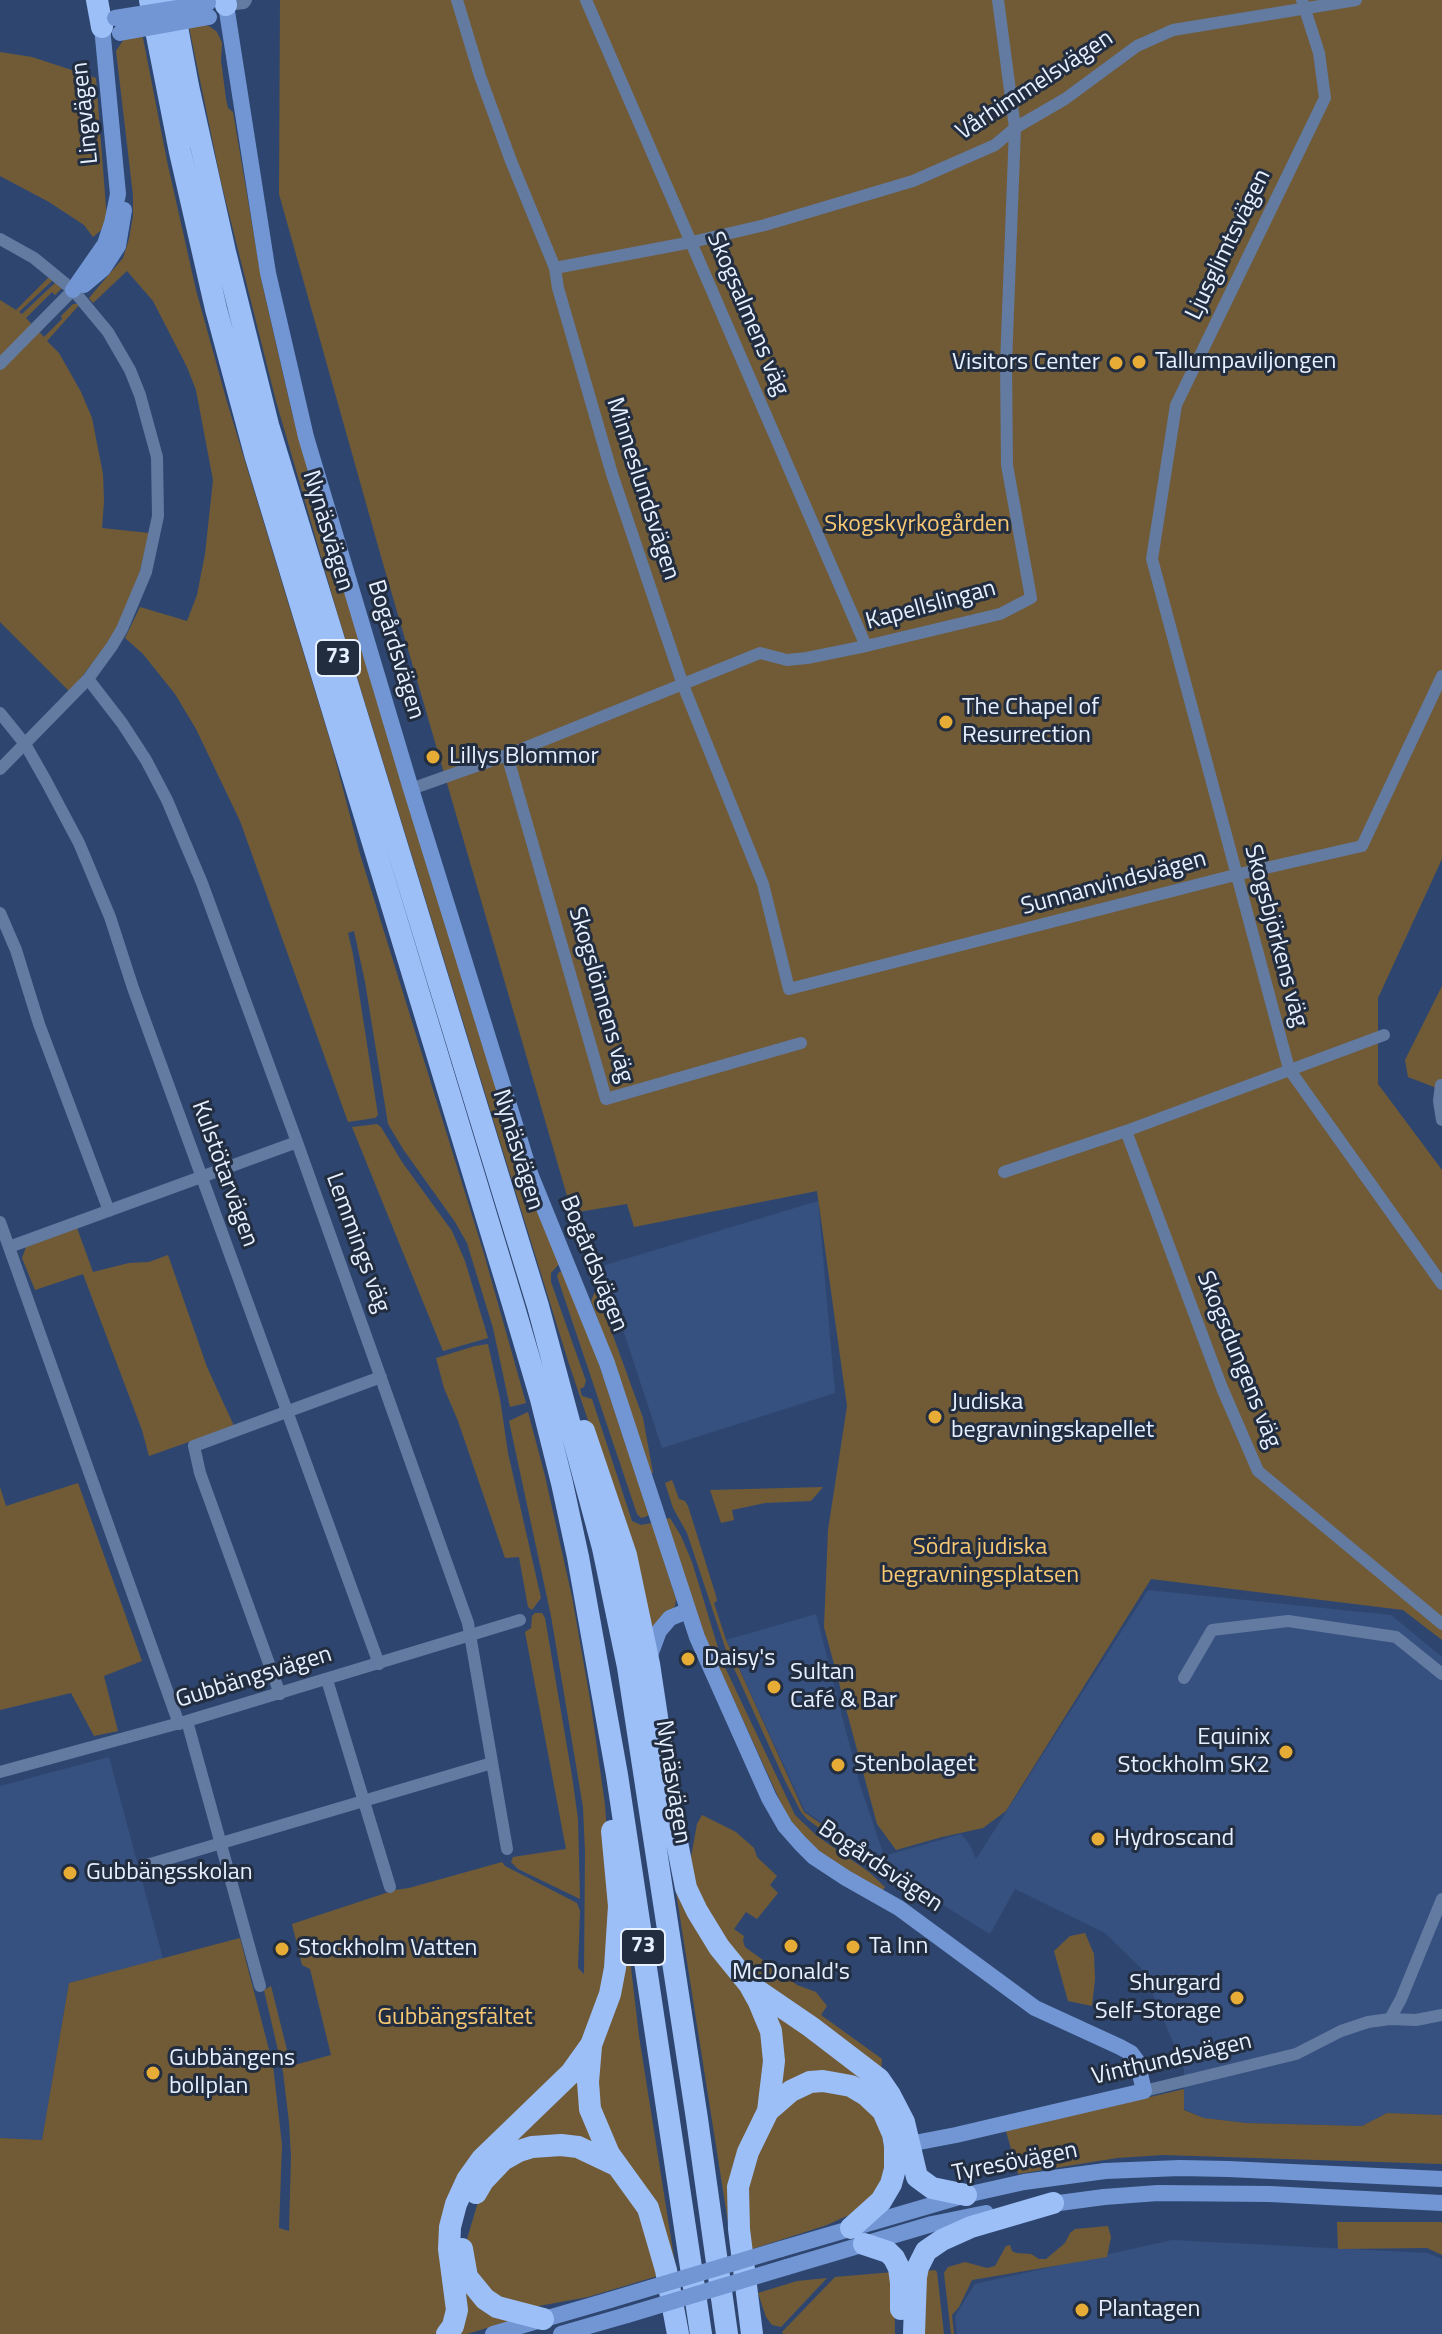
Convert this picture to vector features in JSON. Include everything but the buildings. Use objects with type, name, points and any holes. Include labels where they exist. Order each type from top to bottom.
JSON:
[{"type":"highway","points":[[97,0],[112,26]]},
{"type":"highway","name":"Nynäsvägen","points":[[150,0],[180,152],[213,295],[255,454],[541,1399],[562,1483],[592,1631],[624,1821],[701,2334]]},
{"type":"highway","name":"Nynäsvägen","points":[[172,0],[225,252],[268,425],[538,1306],[603,1548],[632,1691],[727,2334]]},
{"type":"highway","points":[[538,1306],[596,1462],[626,1555],[648,1660],[686,1888],[719,1947],[749,1984],[765,2016],[773,2045],[768,2111],[748,2152],[738,2187],[739,2229],[752,2334]]},
{"type":"highway","points":[[603,1548],[648,1660]]},
{"type":"highway","points":[[447,2334],[453,2326],[457,2310],[449,2249],[450,2227],[467,2180],[482,2159],[571,2073],[591,2045],[610,1994],[619,1906],[592,1631]]},
{"type":"highway","points":[[749,1984],[879,2079],[899,2110],[902,2145],[895,2169],[886,2193],[857,2236],[888,2252],[899,2268],[899,2334]]},
{"type":"highway","points":[[591,2045],[588,2082],[590,2109],[601,2139],[616,2165],[648,2208],[666,2270],[678,2334]]},
{"type":"highway","points":[[768,2111],[791,2091],[810,2082],[836,2082],[851,2086],[883,2111],[917,2177],[944,2192],[966,2195]]},
{"type":"highway","points":[[543,2319],[497,2307],[485,2299],[467,2277],[462,2251],[463,2233],[475,2195],[483,2181],[503,2160],[532,2147],[578,2147],[616,2165]]},
{"type":"highway","points":[[914,2334],[916,2277],[926,2251],[971,2227],[1053,2203]]},
{"type":"street","name":"Minneslundsvägen","points":[[457,0],[511,161],[555,268],[558,288],[612,474],[683,685],[763,884],[789,989]]},
{"type":"street","name":"Skogsalmens väg","points":[[586,0],[866,646]]},
{"type":"street","name":"Kapellslingan","points":[[411,789],[507,755],[760,653],[787,660],[807,658],[1000,614],[1031,598],[1007,465],[1006,364],[1015,128],[998,0]]},
{"type":"street","name":"Vårhimmelsvägen","points":[[555,268],[692,242],[801,216],[913,181],[995,145],[1015,128],[1065,99],[1137,46],[1173,30],[1303,4],[1356,0]]},
{"type":"street","name":"Ljusglimtsvägen","points":[[1152,559],[1176,405],[1325,98],[1319,53],[1303,4]]},
{"type":"street","points":[[112,26],[223,5]]},
{"type":"street","name":"Bogårdsvägen","points":[[223,5],[268,273],[306,437],[411,789],[531,1176],[607,1363],[687,1611],[769,1798],[785,1826],[814,1857],[899,1908],[1035,2008],[1131,2053],[1137,2061],[1144,2091]]},
{"type":"street","name":"Lingvägen","points":[[0,364],[73,290],[105,244],[112,223],[118,194],[112,26]]},
{"type":"street","points":[[0,239],[34,258],[73,290],[108,332],[130,370],[157,457],[158,516],[146,572],[122,629],[88,679],[0,769]]},
{"type":"street","name":"Skogsbjörkens väg","points":[[1152,559],[1289,1069],[1442,1284]]},
{"type":"street","name":"Sunnanvindsvägen","points":[[789,989],[1235,875],[1362,846],[1442,676]]},
{"type":"street","name":"Lemmings väg","points":[[88,679],[146,760],[167,800],[202,883],[297,1142],[468,1623],[507,1849]]},
{"type":"street","name":"Kulstötarvägen","points":[[0,713],[25,744],[79,843],[110,917],[379,1664]]},
{"type":"street","name":"Skogslönnens väg","points":[[507,755],[606,1099],[801,1043]]},
{"type":"street","points":[[0,913],[109,1211]]},
{"type":"street","points":[[1004,1172],[1126,1131],[1384,1035]]},
{"type":"street","points":[[1442,1085],[1439,1101],[1442,1120]]},
{"type":"street","name":"Skogsdungens väg","points":[[1126,1131],[1222,1388],[1258,1471],[1442,1624]]},
{"type":"street","points":[[9,1247],[297,1142]]},
{"type":"street","points":[[0,1222],[183,1722],[260,1986]]},
{"type":"street","points":[[280,1694],[194,1446],[381,1377]]},
{"type":"street","points":[[648,1660],[659,1631],[670,1618],[687,1611]]},
{"type":"street","name":"Gubbängsvägen","points":[[0,1772],[280,1694],[520,1620]]},
{"type":"street","points":[[1184,1678],[1212,1630],[1288,1621],[1396,1637],[1442,1674]]},
{"type":"street","points":[[327,1680],[390,1887]]},
{"type":"street","points":[[147,1865],[492,1763]]},
{"type":"street","points":[[1390,2019],[1442,1899]]},
{"type":"street","name":"Vinthundsvägen","points":[[902,2145],[956,2135],[1296,2054],[1341,2031],[1368,2022],[1416,2020],[1442,2015]]},
{"type":"street","name":"Tyresövägen","points":[[561,2334],[787,2267],[857,2236],[966,2195],[1049,2178],[1140,2169],[1228,2169],[1442,2179]]},
{"type":"street","name":"Tyresövägen","points":[[493,2334],[781,2249],[1053,2203],[1173,2193],[1270,2194],[1442,2203]]},
{"type":"shaded area","points":[[818,1201],[835,1393],[662,1448],[602,1266]]},
{"type":"shaded area","points":[[1148,1590],[1391,1615],[1442,1657],[1442,2115],[1387,2113],[1362,2126],[1246,2123],[1203,2118],[1184,2109],[1184,2069],[1143,1970],[1105,1933],[1015,1889],[990,1934],[928,1896],[885,1862],[873,1858],[805,1811],[726,1640],[816,1614],[859,1782],[884,1856],[961,1834],[976,1859]]},
{"type":"shaded area","name":"Gubbängsskolan","points":[[109,1757],[163,1959],[69,1983],[42,2140],[0,2138],[0,1786]]},
{"type":"shaded area","points":[[1172,2240],[1427,2253],[1442,2259],[1442,2334],[957,2334],[955,2316],[975,2284]]},
{"type":"green space","name":"Skogskyrkogården","points":[[280,0],[1442,0],[1442,859],[1378,998],[1378,1084],[1442,1170],[1442,1640],[1403,1610],[1151,1579],[1006,1811],[983,1828],[896,1850],[877,1824],[824,1627],[828,1530],[847,1406],[817,1191],[634,1227],[627,1204],[572,1213],[279,194]]},
{"type":"green space","points":[[201,24],[217,32],[222,43],[226,99],[228,108],[233,112],[262,283],[292,413],[353,619],[560,1263],[551,1273],[551,1282],[586,1381],[580,1389],[582,1396],[592,1399],[632,1521],[641,1525],[652,1523],[676,1599],[675,1606],[651,1632],[613,1494],[497,1132],[337,612],[276,401],[221,182],[189,27]]},
{"type":"green space","points":[[141,35],[196,290],[227,402],[332,747],[360,854],[484,1254],[526,1403],[510,1407],[493,1328],[467,1243],[388,1124],[354,931],[348,933],[378,1115],[348,1122],[240,821],[196,729],[175,694],[143,654],[125,638],[140,607],[187,621],[197,595],[205,554],[213,480],[196,390],[153,301],[127,271],[93,303],[89,298],[123,258],[129,239],[133,195],[116,51],[124,39]]},
{"type":"green space","points":[[0,52],[32,57],[96,78],[107,220],[105,227],[93,237],[84,225],[49,202],[0,176]]},
{"type":"green space","points":[[50,276],[52,281],[19,312],[22,314],[56,282],[62,288],[55,295],[52,292],[26,318],[44,337],[73,304],[80,304],[47,341],[59,353],[92,418],[103,474],[102,528],[149,533],[139,575],[113,636],[70,692],[0,622],[0,300],[16,310]]},
{"type":"green space","points":[[1442,986],[1442,1098],[1434,1087],[1408,1077],[1405,1060]]},
{"type":"green space","points":[[377,1124],[452,1231],[465,1261],[488,1338],[443,1351],[352,1127]]},
{"type":"green space","points":[[77,1228],[93,1272],[129,1263],[149,1262],[168,1255],[207,1367],[234,1426],[149,1456],[83,1274],[35,1290],[22,1258],[26,1247]]},
{"type":"green space","points":[[563,1271],[594,1349],[649,1515],[645,1517],[637,1514],[557,1276]]},
{"type":"green space","points":[[596,1289],[643,1418],[653,1473],[591,1301]]},
{"type":"green space","points":[[488,1344],[508,1453],[541,1598],[532,1610],[528,1607],[519,1557],[505,1558],[436,1358]]},
{"type":"green space","name":"Gubbängsfältet","points":[[528,1412],[572,1597],[591,1705],[605,1805],[611,1967],[581,2050],[461,2181],[452,2310],[440,2331],[435,2334],[0,2334],[0,2138],[42,2140],[69,1983],[240,1938],[273,2065],[282,2145],[279,2228],[289,2231],[289,2122],[283,2072],[264,1990],[271,1986],[291,2066],[331,2055],[310,1969],[302,1965],[292,1924],[395,1890],[502,1862],[577,1903],[580,1911],[578,1968],[584,1974],[583,1807],[551,1616],[509,1421]]},
{"type":"green space","points":[[672,1480],[679,1499],[688,1506],[726,1640],[804,1812],[872,1859],[884,1863],[888,1867],[890,1882],[801,1812],[727,1653],[687,1533],[673,1508],[665,1483]]},
{"type":"green space","points":[[78,1483],[142,1661],[104,1676],[118,1731],[94,1736],[71,1693],[0,1710],[0,1487],[6,1506]]},
{"type":"green space","points":[[823,1487],[811,1501],[765,1503],[732,1510],[734,1520],[721,1523],[710,1490]]},
{"type":"green space","points":[[670,1518],[692,1562],[722,1661],[795,1815],[817,1836],[869,1872],[885,1887],[882,1891],[823,1856],[786,1814],[706,1639],[665,1519]]},
{"type":"green space","points":[[535,1613],[542,1613],[545,1618],[572,1776],[578,1819],[580,1899],[518,1869],[511,1862],[513,1857],[566,1849],[525,1632],[531,1628]]},
{"type":"green space","points":[[702,1815],[736,1832],[777,1876],[770,1885],[778,1893],[757,1919],[746,1912],[734,1929],[744,1936],[745,1947],[797,1985],[816,1992],[827,2006],[821,2015],[882,2059],[881,2072],[746,1968],[705,1916],[689,1868],[697,1824]]},
{"type":"green space","points":[[665,1822],[678,1876],[755,2007],[769,2060],[733,2254]]},
{"type":"green space","points":[[626,1925],[639,2036],[676,2270],[614,2152],[592,2082]]},
{"type":"green space","points":[[1085,1933],[1094,1954],[1092,2006],[1068,2001],[1054,1951],[1070,1936]]},
{"type":"green space","points":[[764,2000],[869,2078],[857,2084],[776,2097]]},
{"type":"green space","points":[[579,2069],[595,2142],[509,2148]]},
{"type":"green space","points":[[817,2089],[856,2095],[881,2119],[887,2175],[869,2206],[827,2225],[749,2250],[744,2186],[780,2107]]},
{"type":"green space","points":[[1184,2089],[1184,2110],[1204,2118],[1246,2123],[1362,2126],[1387,2113],[1442,2115],[1442,2164],[1163,2155],[1117,2158],[1018,2174],[1006,2131]]},
{"type":"green space","points":[[558,2149],[607,2167],[645,2216],[661,2275],[588,2297],[533,2307],[504,2305],[470,2272],[467,2239],[481,2192],[510,2164]]},
{"type":"green space","points":[[1337,2222],[1442,2222],[1442,2255],[1427,2248],[1338,2249]]},
{"type":"green space","points":[[1108,2226],[1111,2237],[1107,2257],[972,2280],[952,2315],[954,2334],[951,2334],[944,2273],[948,2267],[965,2262],[987,2268],[995,2266],[1006,2246],[1010,2245],[1016,2253],[1046,2259],[1065,2243],[1075,2229]]},
{"type":"green space","points":[[935,2270],[944,2334],[920,2334],[927,2271]]},
{"type":"green space","points":[[456,2271],[510,2321],[467,2334],[453,2334]]},
{"type":"green space","points":[[894,2272],[895,2334],[783,2334],[835,2277]]},
{"type":"green space","points":[[827,2278],[781,2327],[772,2325],[766,2317],[758,2293],[797,2281]]},
{"type":"place","name":"Tallumpaviljongen","points":[[1139,362]]},
{"type":"place","name":"Visitors Center","points":[[1116,363]]},
{"type":"place","name":"The Chapel of Resurrection","points":[[946,722]]},
{"type":"place","name":"Lillys Blommor","points":[[433,757]]},
{"type":"place","name":"Judiska begravningskapellet","points":[[935,1417]]},
{"type":"place","name":"Daisy's","points":[[688,1659]]},
{"type":"place","name":"Sultan Café & Bar","points":[[774,1687]]},
{"type":"place","name":"Equinix Stockholm SK2","points":[[1286,1752]]},
{"type":"place","name":"Stenbolaget","points":[[838,1765]]},
{"type":"place","name":"Hydroscand","points":[[1098,1839]]},
{"type":"place","name":"Gubbängsskolan","points":[[70,1873]]},
{"type":"place","name":"McDonald's","points":[[791,1946]]},
{"type":"place","name":"Ta Inn","points":[[853,1947]]},
{"type":"place","name":"Stockholm Vatten","points":[[282,1949]]},
{"type":"place","name":"Shurgard Self-Storage","points":[[1237,1998]]},
{"type":"place","name":"Gubbängens bollplan","points":[[153,2073]]},
{"type":"place","name":"Plantagen","points":[[1082,2310]]},
{"type":"park label","name":"Södra judiska begravningsplatsen","points":[[980,1562]]}]
